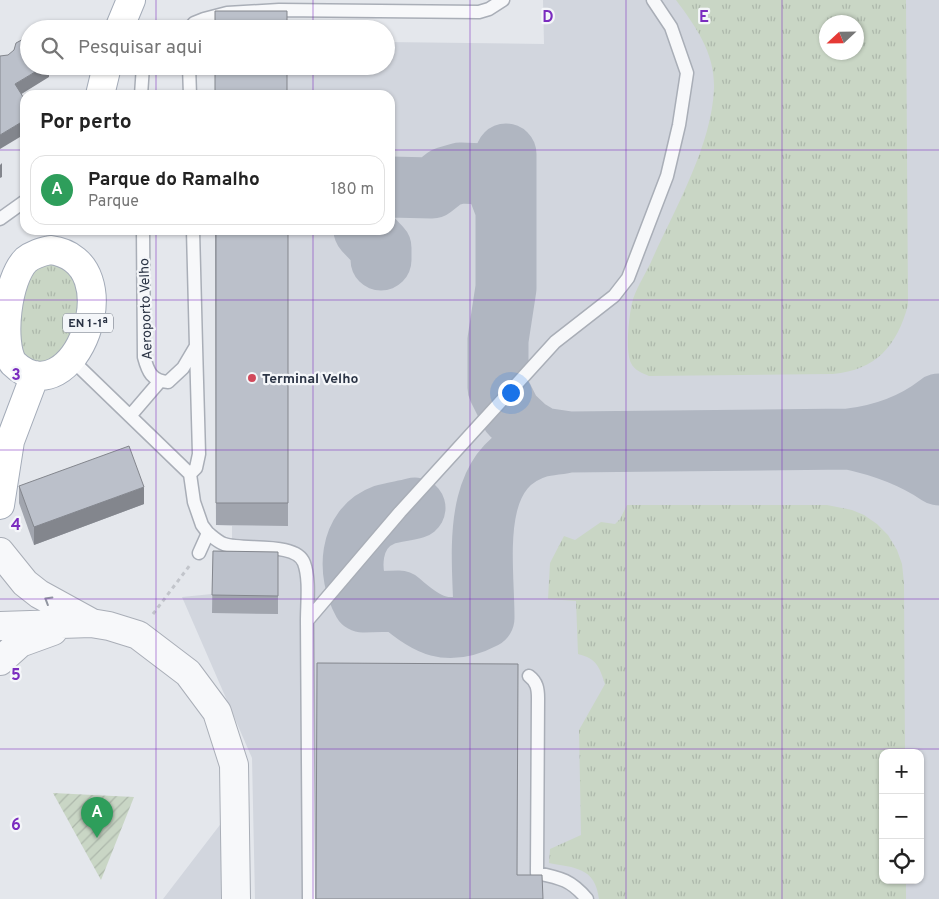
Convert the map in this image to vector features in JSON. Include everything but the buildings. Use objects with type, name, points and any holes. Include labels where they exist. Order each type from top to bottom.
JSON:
[{"type":"main road","points":[[123,20],[131,0]]},
{"type":"main road","points":[[101,90],[105,75]]},
{"type":"main road","name":"EN 1-1ª","points":[[35,375],[18,368],[4,350],[3,299],[27,260],[65,241],[81,263],[90,282],[90,313],[87,327],[72,360]]},
{"type":"main road","points":[[0,505],[10,441],[35,375],[52,374],[63,369],[72,360]]},
{"type":"street","points":[[0,552],[25,583],[39,594],[91,623],[138,635],[188,673],[217,712],[234,765],[236,899]]},
{"type":"street","points":[[0,626],[91,623]]},
{"type":"street","points":[[0,661],[13,648],[26,640],[46,633],[91,623]]},
{"type":"lane","points":[[201,20],[213,15],[279,5],[479,12],[489,10],[503,0]]},
{"type":"lane","points":[[307,621],[400,512],[555,342],[614,296],[628,278],[667,176],[680,125],[687,73],[671,26],[653,0]]},
{"type":"lane","points":[[141,90],[142,75]]},
{"type":"lane","points":[[189,75],[190,90]]},
{"type":"lane","points":[[0,219],[20,204]]},
{"type":"lane","name":"Aeroporto Velho","points":[[142,235],[144,357],[147,370],[160,381]]},
{"type":"lane","points":[[190,474],[196,468],[199,454],[193,235]]},
{"type":"lane","points":[[130,416],[160,381],[168,382],[176,376],[196,346]]},
{"type":"lane","points":[[72,360],[190,474],[194,502],[202,526],[208,533],[224,544],[288,550],[299,555],[304,562],[307,621],[309,899]]},
{"type":"lane","points":[[199,553],[208,533]]},
{"type":"lane","points":[[529,676],[534,679],[538,698],[537,873],[558,877],[574,884],[587,899]]},
{"type":"path","points":[[138,635],[199,553]]},
{"type":"shaded area","points":[[543,0],[939,0],[939,899],[255,899],[252,758],[182,597],[212,594],[213,569],[232,569],[232,526],[216,525],[215,235],[395,235],[395,90],[215,90],[215,75],[395,75],[395,42],[544,44]]},
{"type":"shaded area","points":[[226,817],[227,899],[163,899]]},
{"type":"green space","points":[[676,0],[906,0],[908,305],[898,333],[891,344],[873,361],[848,372],[833,374],[649,376],[632,365],[628,350],[628,333],[633,298],[681,199],[699,155],[712,110],[714,88],[711,63],[708,52],[697,30]]},
{"type":"green space","points":[[51,262],[72,271],[79,298],[76,324],[63,353],[40,364],[25,359],[14,338],[17,306],[34,269]]},
{"type":"green space","points":[[627,505],[827,505],[852,510],[864,515],[888,535],[897,550],[902,564],[904,583],[905,749],[879,749],[879,884],[906,884],[906,899],[599,899],[597,888],[588,875],[575,868],[549,863],[550,849],[581,835],[579,730],[605,684],[596,664],[589,658],[578,654],[576,601],[548,599],[550,563],[564,536],[575,540],[601,522],[615,524],[620,519]]},
{"type":"green space","points":[[53,793],[134,797],[101,880]]},
{"type":"taxiway","points":[[506,154],[506,288],[498,340],[498,388],[511,414],[527,429],[542,438],[569,442]]},
{"type":"taxiway","points":[[395,187],[432,188],[446,177],[460,173],[485,174],[497,186],[505,207]]},
{"type":"taxiway","points":[[369,235],[381,248],[381,260]]},
{"type":"taxiway","points":[[415,508],[384,515],[372,521],[363,530],[357,541],[354,553],[354,578],[358,591],[363,602],[399,601],[419,617],[438,626],[459,627],[484,618],[482,544],[484,519],[490,495],[500,475],[516,458],[539,447],[569,442],[849,439],[874,435],[897,428],[918,418],[939,404]]},
{"type":"taxiway","points":[[849,439],[896,452],[918,462],[939,475]]},
{"type":"place","name":"Terminal Velho","points":[[252,378]]},
{"type":"place","name":"Parque do Ramalho","points":[[97,838]]}]
